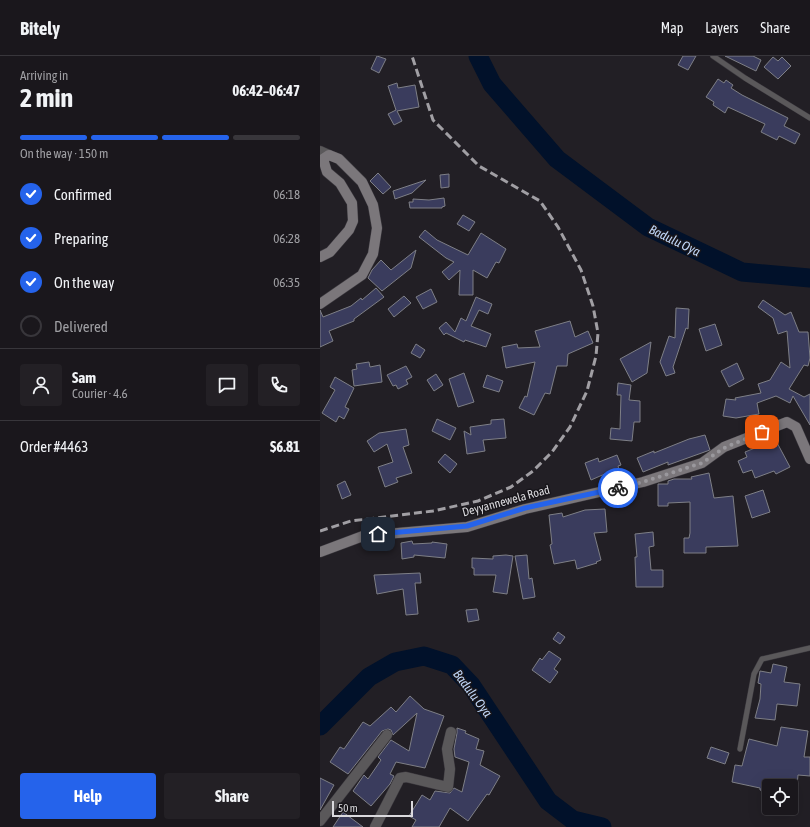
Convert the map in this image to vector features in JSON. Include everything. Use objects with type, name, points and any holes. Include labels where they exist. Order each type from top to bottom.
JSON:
[{"type":"street","points":[[320,257],[330,252],[349,230],[353,221],[352,203],[340,183],[327,172],[323,159],[325,153],[340,159],[362,182],[373,205],[377,228],[373,254],[362,275],[320,304]]},
{"type":"street","name":"Deyyannewela Road","points":[[320,552],[363,536],[467,526],[525,508],[643,482],[702,463],[724,448],[787,422],[796,427],[810,459]]},
{"type":"street","points":[[375,827],[400,778],[406,777],[448,787],[450,768],[447,749],[451,732]]},
{"type":"street","points":[[320,821],[387,735]]},
{"type":"lane","points":[[713,56],[745,78],[810,118]]},
{"type":"lane","points":[[740,749],[754,674],[762,659],[810,648]]},
{"type":"building","points":[[377,56],[386,59],[379,73],[371,69]]},
{"type":"building","points":[[683,56],[696,56],[688,70],[678,65]]},
{"type":"building","points":[[725,56],[753,56],[761,60],[756,71]]},
{"type":"building","points":[[773,57],[778,61],[782,57],[791,66],[778,79],[764,67]]},
{"type":"building","points":[[718,79],[724,83],[726,80],[733,85],[731,88],[742,95],[788,118],[784,126],[800,134],[795,144],[779,136],[777,140],[761,132],[765,124],[728,107],[725,113],[713,105],[714,102],[706,97]]},
{"type":"building","points":[[397,83],[398,88],[415,85],[419,107],[397,111],[402,121],[394,125],[388,114],[396,110],[388,86]]},
{"type":"building","points":[[378,173],[391,187],[383,194],[370,181]]},
{"type":"building","points":[[449,174],[449,187],[441,188],[440,175]]},
{"type":"building","points":[[426,180],[412,193],[395,199],[393,191]]},
{"type":"building","points":[[444,198],[445,206],[442,208],[410,208],[409,202],[413,202],[413,199],[429,200]]},
{"type":"building","points":[[463,215],[475,222],[469,231],[457,224]]},
{"type":"building","points":[[425,230],[437,240],[468,255],[481,233],[506,249],[499,263],[496,262],[487,278],[473,270],[473,295],[459,295],[460,270],[449,280],[442,272],[454,262],[446,258],[419,237]]},
{"type":"building","points":[[416,250],[411,268],[382,291],[368,278],[372,270],[381,260],[391,270]]},
{"type":"building","points":[[376,288],[384,297],[354,319],[354,321],[329,331],[333,341],[320,347],[320,310],[323,317],[351,306],[361,298],[362,300]]},
{"type":"building","points":[[431,289],[437,302],[423,309],[416,297]]},
{"type":"building","points":[[404,296],[411,303],[394,317],[388,309]]},
{"type":"building","points":[[476,297],[492,304],[488,314],[479,310],[471,326],[491,334],[486,347],[465,340],[464,342],[446,333],[444,335],[439,328],[446,322],[455,332],[461,318],[466,321]]},
{"type":"building","points":[[763,300],[785,315],[791,312],[799,332],[808,332],[810,358],[808,366],[804,365],[789,389],[804,397],[810,394],[810,425],[793,396],[790,403],[776,396],[757,403],[759,414],[736,418],[723,416],[726,399],[736,400],[735,398],[761,393],[758,384],[770,380],[781,362],[790,368],[787,331],[778,334],[773,318],[758,307]]},
{"type":"building","points":[[676,308],[689,309],[688,329],[686,328],[673,367],[675,373],[666,376],[660,362],[669,336],[675,338]]},
{"type":"building","points":[[570,321],[575,337],[588,331],[593,343],[568,354],[567,366],[557,366],[550,394],[545,393],[534,415],[519,408],[525,396],[527,397],[535,362],[506,368],[502,347],[517,344],[518,348],[540,347],[535,331]]},
{"type":"building","points":[[715,324],[722,345],[706,351],[699,329]]},
{"type":"building","points":[[651,342],[647,373],[632,382],[620,359]]},
{"type":"building","points":[[416,344],[425,350],[420,358],[411,353]]},
{"type":"building","points":[[369,362],[370,367],[380,365],[382,382],[354,386],[352,370],[357,369],[356,364]]},
{"type":"building","points":[[737,363],[744,379],[729,387],[721,371]]},
{"type":"building","points":[[406,366],[412,377],[406,380],[408,384],[398,389],[396,385],[393,386],[387,375]]},
{"type":"building","points":[[464,373],[474,402],[458,407],[449,379]]},
{"type":"building","points":[[436,374],[443,385],[434,391],[427,380]]},
{"type":"building","points":[[487,375],[503,381],[499,392],[483,387]]},
{"type":"building","points":[[335,377],[354,388],[345,407],[349,409],[344,419],[339,416],[336,422],[322,413],[335,390],[330,387]]},
{"type":"building","points":[[618,383],[631,385],[629,400],[640,401],[640,422],[634,422],[632,441],[610,439],[611,428],[620,429],[621,395],[617,395]]},
{"type":"building","points":[[437,419],[456,428],[450,440],[432,431]]},
{"type":"building","points":[[504,419],[506,438],[483,440],[485,451],[467,454],[464,431],[471,435],[470,427],[491,424],[491,420]]},
{"type":"building","points":[[406,429],[409,445],[403,447],[412,473],[396,478],[398,482],[385,487],[378,467],[393,462],[387,444],[374,452],[367,441],[379,433]]},
{"type":"building","points":[[705,435],[710,450],[668,465],[668,462],[643,472],[637,458],[689,439]]},
{"type":"building","points":[[774,437],[790,467],[776,474],[774,471],[755,478],[752,470],[743,473],[738,461],[747,457],[745,452],[765,444],[764,441]]},
{"type":"building","points":[[445,454],[457,464],[450,473],[438,462]]},
{"type":"building","points":[[617,455],[621,465],[618,466],[622,480],[611,483],[607,473],[591,480],[585,463],[598,458],[599,462]]},
{"type":"building","points":[[709,473],[714,498],[733,496],[738,546],[706,547],[706,553],[684,553],[684,538],[689,538],[690,533],[690,502],[668,503],[668,506],[658,506],[658,484],[668,484],[668,481],[674,479],[692,479],[691,477]]},
{"type":"building","points":[[345,481],[351,495],[342,499],[337,485]]},
{"type":"building","points":[[763,490],[770,512],[752,518],[745,496]]},
{"type":"building","points":[[605,509],[607,532],[594,533],[601,560],[596,562],[597,563],[577,569],[575,560],[554,564],[550,545],[552,544],[549,515],[562,513],[563,517],[585,510]]},
{"type":"building","points":[[653,532],[654,546],[649,547],[651,570],[663,570],[663,587],[636,587],[635,557],[637,557],[635,534]]},
{"type":"building","points":[[412,541],[413,544],[432,542],[447,544],[445,558],[414,555],[414,557],[402,559],[401,543]]},
{"type":"building","points":[[527,555],[529,579],[532,578],[535,597],[523,599],[515,556]]},
{"type":"building","points":[[493,556],[513,556],[507,594],[493,592],[496,575],[474,575],[472,558],[493,559]]},
{"type":"building","points":[[420,573],[421,583],[415,583],[418,614],[406,615],[403,589],[377,594],[374,575]]},
{"type":"building","points":[[477,609],[479,620],[468,622],[466,610]]},
{"type":"building","points":[[558,632],[565,637],[560,644],[553,639]]},
{"type":"building","points":[[549,651],[561,659],[554,669],[558,672],[550,683],[532,670],[540,658],[542,660]]},
{"type":"building","points":[[773,664],[787,667],[784,682],[800,684],[797,706],[777,704],[775,720],[755,718],[760,699],[761,684],[758,683],[760,671],[771,673]]},
{"type":"building","points":[[410,696],[424,709],[444,716],[425,768],[396,762],[390,774],[394,776],[390,784],[371,806],[353,791],[364,775],[368,779],[381,760],[378,757],[391,740],[409,751],[417,713],[393,735],[391,730],[388,729],[382,731],[348,774],[330,762],[340,747],[344,749],[363,722],[370,726],[391,707],[396,712]]},
{"type":"building","points":[[781,727],[808,731],[804,757],[810,757],[810,776],[798,775],[798,779],[762,779],[762,791],[760,790],[760,788],[732,782],[735,765],[742,766],[749,739],[777,746]]},
{"type":"building","points":[[457,728],[466,731],[465,733],[479,739],[476,749],[484,751],[480,765],[500,776],[489,795],[487,794],[468,821],[450,808],[439,827],[412,827],[416,820],[409,816],[422,795],[430,800],[435,791],[450,793],[454,788],[462,792],[469,762],[455,757],[454,749]]},
{"type":"building","points":[[711,747],[729,753],[725,764],[707,758]]},
{"type":"building","points":[[320,778],[334,785],[320,810]]},
{"type":"building","points":[[343,812],[363,827],[333,827]]},
{"type":"waterway","name":"Badulu Oya","points":[[478,56],[492,84],[557,159],[648,227],[742,272],[810,278]]},
{"type":"waterway","name":"Badulu Oya","points":[[320,726],[369,677],[395,662],[424,656],[452,665],[471,685],[548,801],[573,820],[602,827]]},
{"type":"railway","points":[[320,531],[351,521],[433,511],[478,501],[511,487],[533,471],[552,452],[570,427],[587,391],[596,356],[598,333],[593,306],[581,270],[558,227],[540,201],[479,166],[433,120],[412,56]]},
{"type":"way so far","points":[[618,488],[643,482],[702,463],[724,448],[762,432]]},
{"type":"route","points":[[378,534],[467,526],[525,508],[618,488]]}]
